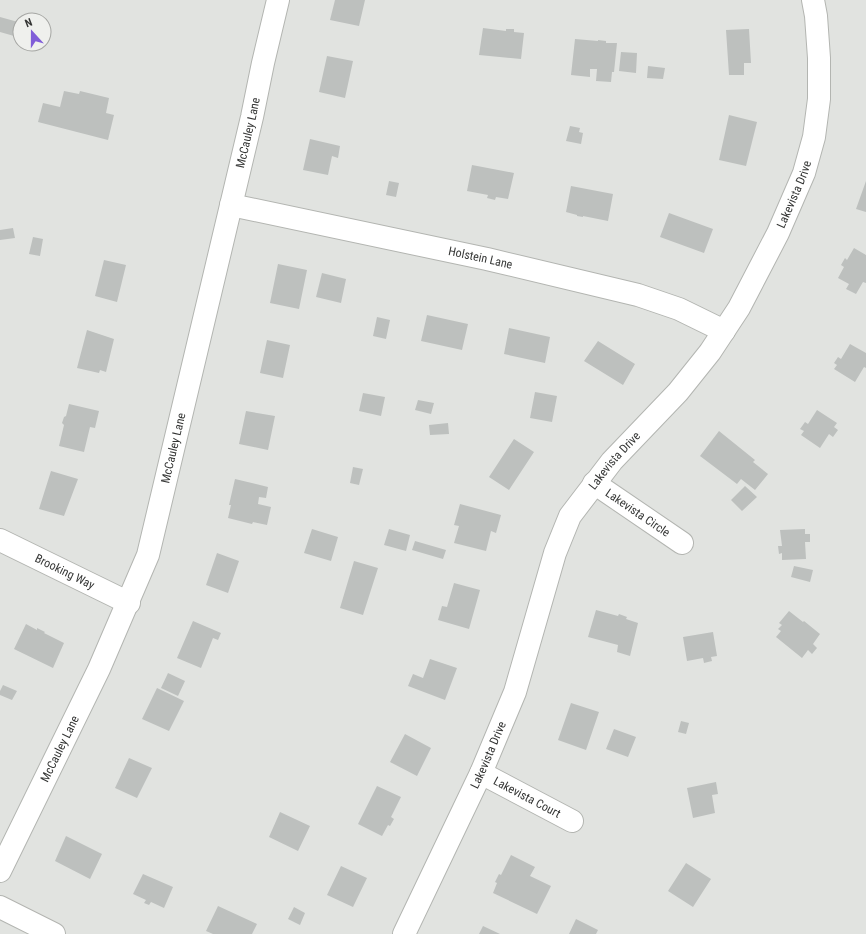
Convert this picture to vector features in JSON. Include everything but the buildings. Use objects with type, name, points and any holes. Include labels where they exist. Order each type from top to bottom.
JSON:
[{"type":"street","name":"McCauley Lane","points":[[0,871],[100,669],[148,555],[278,0]]},
{"type":"street","name":"Lakevista Drive","points":[[404,934],[481,773],[515,692],[556,553],[570,516],[612,461],[678,392],[724,331],[739,308],[778,233],[804,173],[814,137],[819,99],[819,64],[816,16],[813,0]]},
{"type":"street","name":"Holstein Lane","points":[[231,205],[479,258],[638,295],[679,309],[724,331]]},
{"type":"street","name":"Lakevista Circle","points":[[594,483],[682,543]]},
{"type":"street","name":"Brooking Way","points":[[0,540],[129,603]]},
{"type":"street","name":"Lakevista Court","points":[[481,773],[572,821]]},
{"type":"street","points":[[0,907],[54,934]]}]
